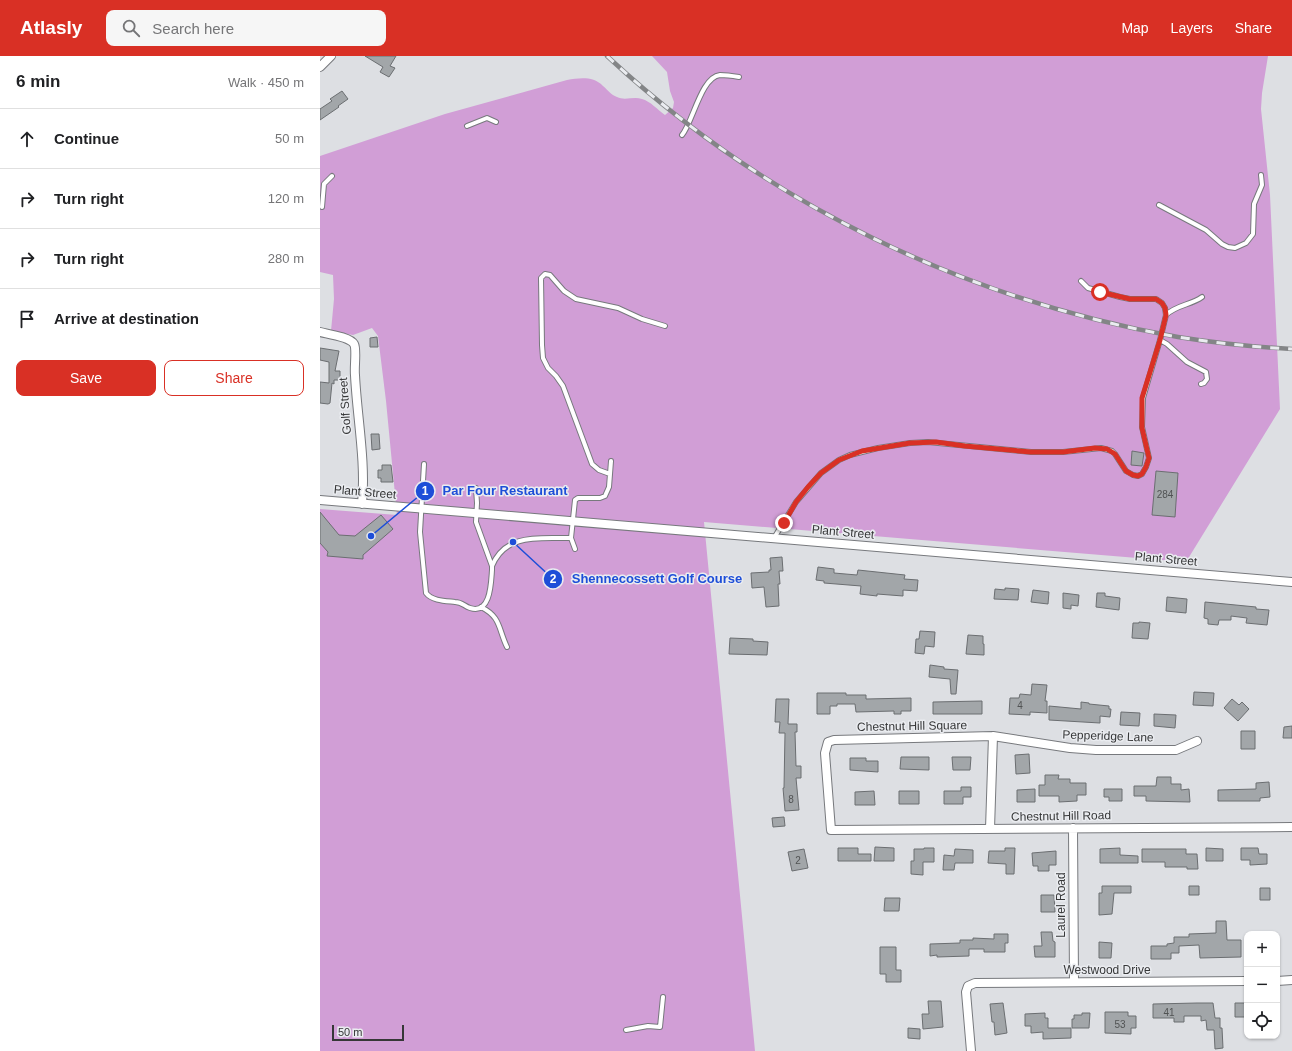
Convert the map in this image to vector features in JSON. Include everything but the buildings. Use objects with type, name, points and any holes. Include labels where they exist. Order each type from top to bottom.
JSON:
[{"type":"street","points":[[320,67],[331,56]]},
{"type":"street","name":"Golf Street","points":[[320,332],[347,339],[353,342],[355,346],[355,374],[363,483],[362,504]]},
{"type":"street","name":"Plant Street","points":[[320,500],[1292,582]]},
{"type":"street","points":[[990,829],[993,736]]},
{"type":"street","name":"Pepperidge Lane","points":[[993,736],[1070,748],[1096,750],[1176,750],[1197,741]]},
{"type":"street","name":"Chestnut Hill Square","points":[[831,830],[825,753],[828,742],[841,739],[993,736]]},
{"type":"street","name":"Chestnut Hill Road","points":[[831,830],[1292,827]]},
{"type":"street","name":"Laurel Road","points":[[1073,828],[1074,982]]},
{"type":"street","points":[[1280,981],[1292,980]]},
{"type":"street","name":"Westwood Drive","points":[[971,1051],[966,992],[968,986],[975,983],[1244,981]]},
{"type":"lane","points":[[682,135],[690,123],[703,90],[711,80],[720,75],[739,77]]},
{"type":"lane","points":[[467,126],[483,119],[490,119],[496,122]]},
{"type":"lane","points":[[1159,205],[1206,230],[1222,244],[1235,248],[1246,243],[1253,234],[1254,204],[1262,185],[1261,175]]},
{"type":"lane","points":[[322,207],[324,184],[332,176]]},
{"type":"lane","points":[[610,474],[599,470],[592,464],[562,386],[545,363],[542,352],[540,285],[542,276],[545,274],[550,275],[570,296],[587,302],[618,308],[642,319],[664,326]]},
{"type":"lane","points":[[774,538],[796,502],[821,473],[839,460],[850,455],[878,448],[922,442],[936,442],[971,447],[1031,452],[1063,452],[1101,448],[1107,449],[1115,454],[1126,471],[1138,476],[1142,474],[1149,458],[1142,428],[1142,398],[1166,315],[1164,305],[1156,299],[1130,299],[1088,288],[1081,281]]},
{"type":"lane","points":[[1166,315],[1170,311],[1190,304],[1202,297]]},
{"type":"lane","points":[[1160,340],[1167,344],[1187,362],[1206,372],[1207,379],[1201,384]]},
{"type":"lane","points":[[575,549],[571,538],[575,500],[578,498],[600,498],[606,496],[609,487],[611,461]]},
{"type":"lane","points":[[424,464],[420,532],[426,593],[435,599],[461,603],[470,608],[481,607],[491,612],[495,617],[507,646]]},
{"type":"lane","points":[[476,488],[478,503],[476,522],[492,566],[488,600],[481,607]]},
{"type":"lane","points":[[492,566],[502,551],[518,541],[539,538],[571,538]]},
{"type":"lane","points":[[626,1030],[646,1026],[660,1027],[663,997]]},
{"type":"shaded area","points":[[652,56],[1268,56],[1261,109],[1270,195],[1280,409],[1186,562],[704,522],[755,1051],[320,1051],[320,509],[397,515],[378,336],[372,328],[353,335],[331,331],[334,299],[333,275],[320,272],[320,156],[445,114],[567,80],[586,78],[591,79],[599,83],[613,95],[626,99],[639,98],[645,100],[665,115],[673,108],[674,102],[670,91],[667,72]]},
{"type":"railway","points":[[607,56],[668,109],[733,157],[801,200],[872,238],[946,271],[1022,298],[1099,320],[1178,337],[1292,349]]},
{"type":"place","name":"Par Four Restaurant","points":[[371,536]]},
{"type":"place","name":"Shennecossett Golf Course","points":[[513,542]]},
{"type":"route","points":[[784,523],[793,506],[808,487],[821,473],[839,460],[862,451],[910,443],[936,442],[1031,452],[1063,452],[1095,448],[1107,449],[1115,454],[1126,471],[1129,473],[1138,476],[1145,472],[1149,458],[1141,421],[1142,398],[1154,362],[1166,311],[1164,305],[1156,299],[1130,299],[1100,292]]}]
